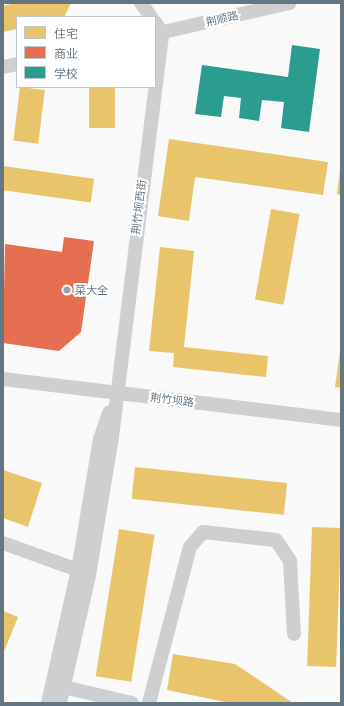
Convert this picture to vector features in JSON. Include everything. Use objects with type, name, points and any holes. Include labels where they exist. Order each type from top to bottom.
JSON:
[{"type":"street","points":[[141,3],[150,16]]},
{"type":"street","name":"荆顺路","points":[[157,30],[289,3]]},
{"type":"street","points":[[3,67],[16,64]]},
{"type":"street","name":"荆竹坝西街","points":[[115,393],[150,88]]},
{"type":"street","name":"荆竹坝路","points":[[3,379],[341,420]]},
{"type":"street","points":[[60,703],[58,686],[100,439],[115,393]]},
{"type":"street","points":[[48,703],[58,686],[89,574],[112,437],[115,393]]},
{"type":"street","points":[[149,703],[190,547],[203,532],[276,540],[290,561],[294,634]]},
{"type":"street","points":[[3,543],[78,570]]},
{"type":"street","points":[[58,686],[132,703]]},
{"type":"building: 住宅","points":[[16,3],[71,3],[64,16],[16,16],[16,29],[3,32],[3,6]]},
{"type":"building: 住宅","points":[[20,88],[45,90],[38,144],[13,141]]},
{"type":"building: 住宅","points":[[89,88],[115,88],[115,128],[89,128]]},
{"type":"building: 住宅","points":[[169,139],[328,162],[323,195],[195,177],[189,221],[158,216]]},
{"type":"building: 住宅","points":[[3,166],[94,179],[91,203],[3,190]]},
{"type":"building: 住宅","points":[[341,170],[341,195],[337,194]]},
{"type":"building: 住宅","points":[[271,209],[300,214],[284,305],[255,300]]},
{"type":"building: 住宅","points":[[160,247],[194,251],[184,347],[268,356],[266,377],[173,367],[174,353],[149,351]]},
{"type":"building: 住宅","points":[[341,351],[341,388],[335,387]]},
{"type":"building: 住宅","points":[[135,467],[287,483],[284,515],[132,499]]},
{"type":"building: 住宅","points":[[3,470],[42,483],[28,527],[3,518]]},
{"type":"building: 住宅","points":[[312,527],[341,528],[336,667],[307,666]]},
{"type":"building: 住宅","points":[[119,529],[155,535],[131,682],[96,676]]},
{"type":"building: 住宅","points":[[3,611],[18,617],[3,654]]},
{"type":"building: 住宅","points":[[173,654],[235,664],[293,703],[230,703],[167,690]]},
{"type":"building: 商业","points":[[64,237],[94,241],[81,332],[59,351],[3,343],[5,244],[62,252]]},
{"type":"building: 学校","points":[[292,45],[320,49],[309,132],[281,128],[284,102],[262,100],[259,121],[239,118],[241,98],[224,96],[221,117],[195,114],[202,65],[288,77]]},
{"type":"place","name":"菜大全","points":[[67,290]]}]
